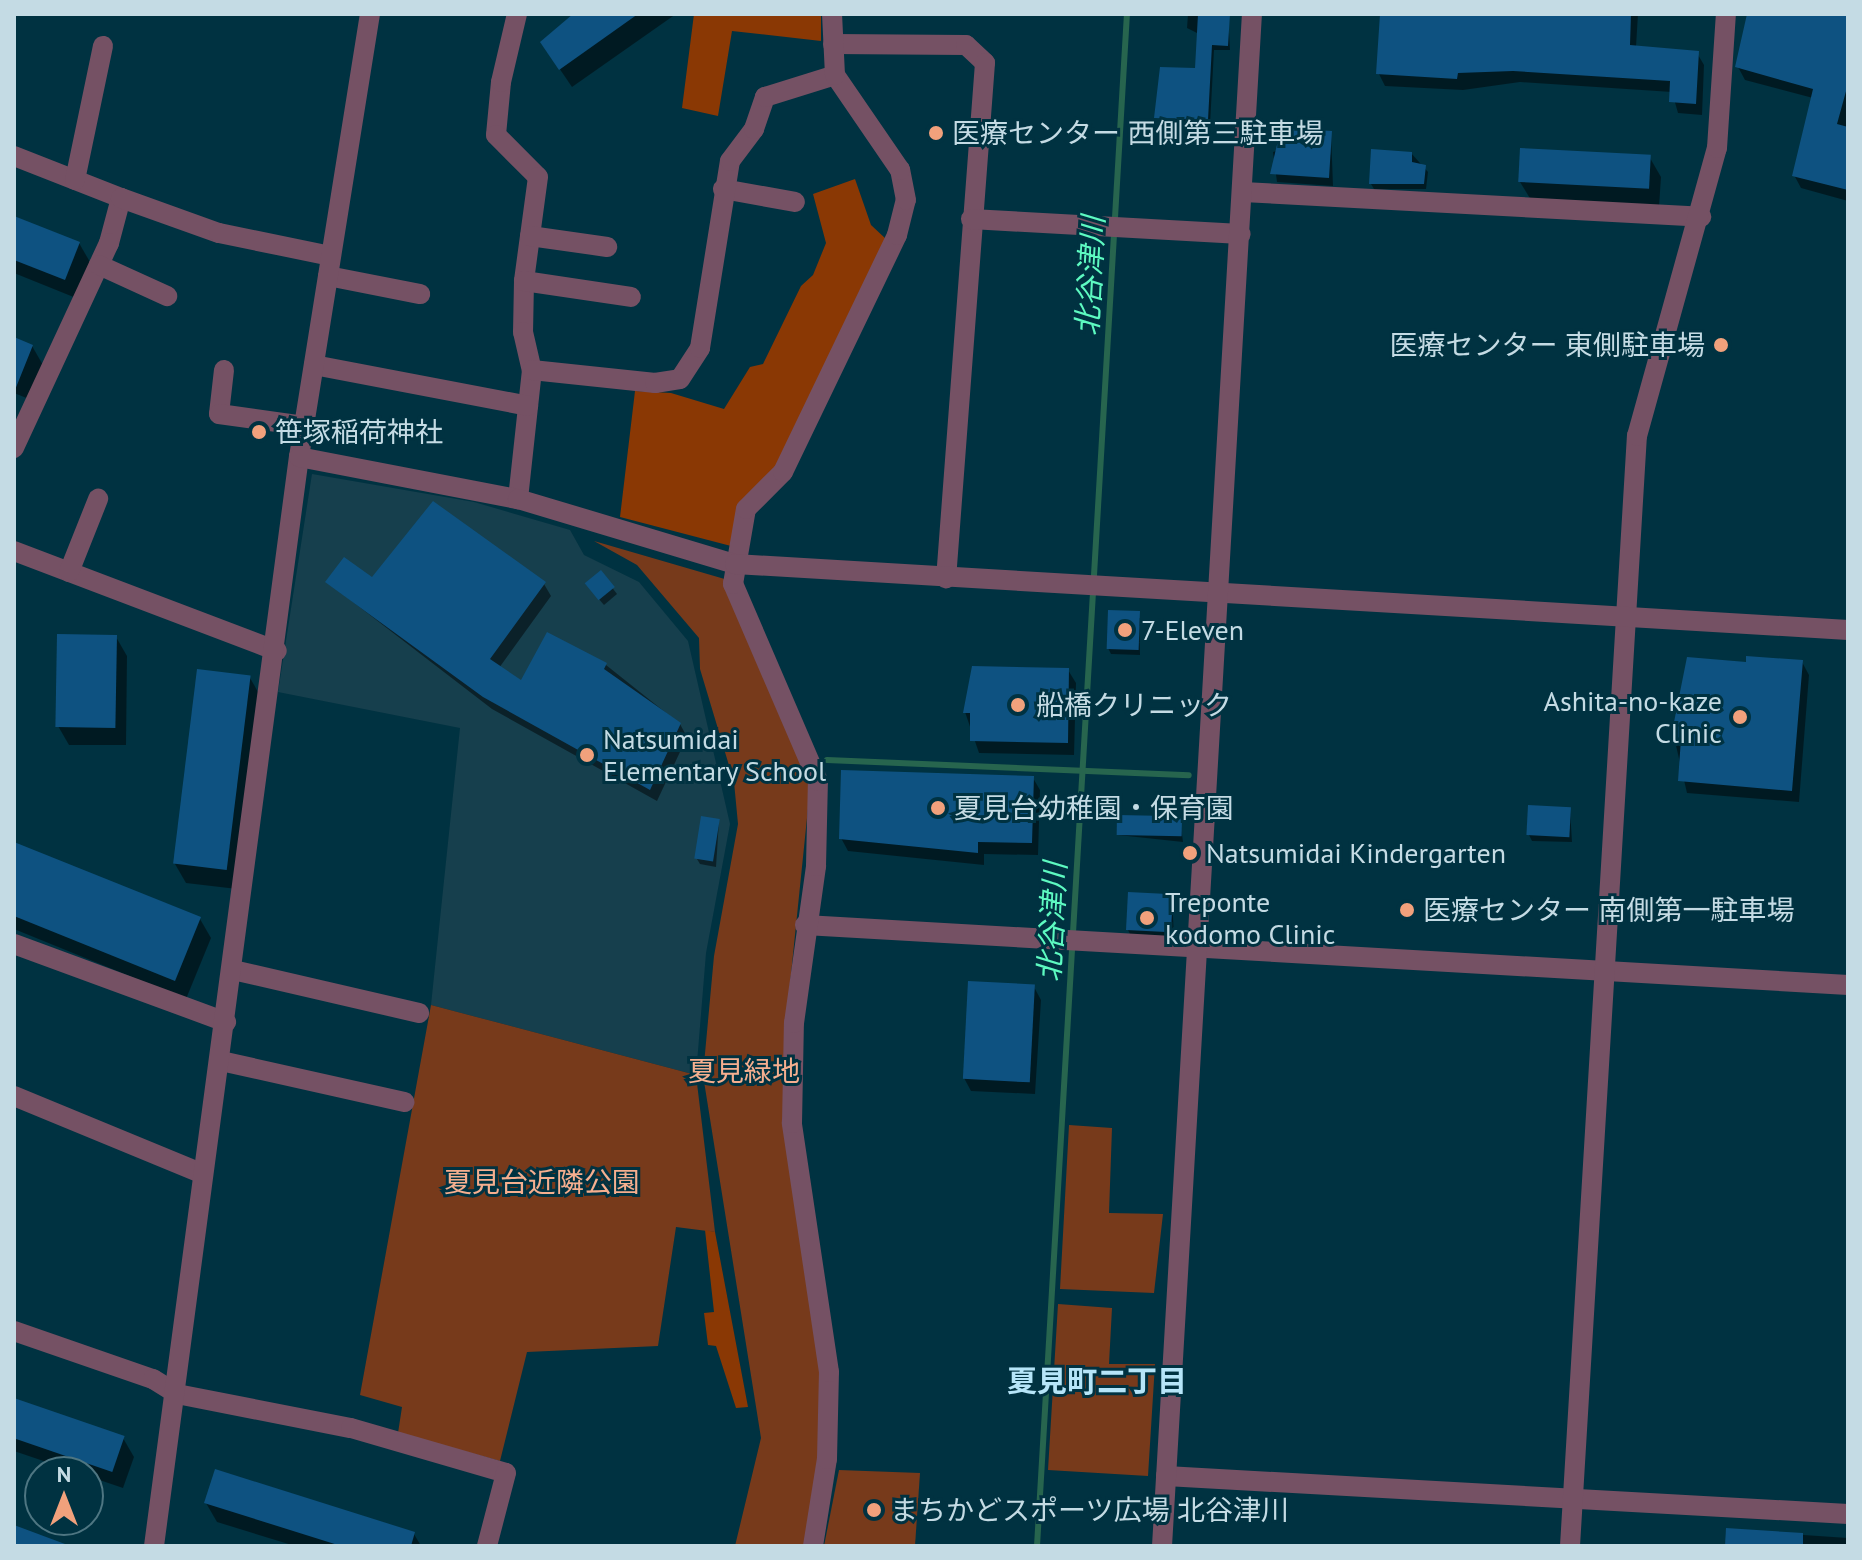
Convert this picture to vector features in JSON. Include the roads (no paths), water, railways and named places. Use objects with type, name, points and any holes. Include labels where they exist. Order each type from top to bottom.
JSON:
[{"type":"street","points":[[154,1546],[277,651],[299,457],[370,14]]},
{"type":"street","points":[[517,14],[501,82],[496,135],[538,177],[524,281],[532,370],[518,499]]},
{"type":"street","points":[[813,1546],[827,1459],[829,1372],[792,1123],[805,925],[816,866],[818,781],[740,609],[735,564],[746,509],[783,472],[897,235],[906,200],[900,170],[835,75],[832,14]]},
{"type":"street","points":[[1162,1546],[1252,14]]},
{"type":"street","points":[[1570,1546],[1602,970],[1637,436],[1701,217],[1717,148],[1726,14]]},
{"type":"street","points":[[833,44],[966,45],[977,51],[985,63],[946,579]]},
{"type":"street","points":[[75,180],[103,46]]},
{"type":"street","points":[[532,370],[655,383],[680,379],[700,348],[723,189],[765,97],[835,75]]},
{"type":"street","points":[[14,156],[219,233],[420,294]]},
{"type":"street","points":[[723,189],[795,202]]},
{"type":"street","points":[[1243,192],[1701,217]]},
{"type":"street","points":[[14,448],[99,265],[121,198]]},
{"type":"street","points":[[971,219],[1241,234]]},
{"type":"street","points":[[530,236],[607,247]]},
{"type":"street","points":[[99,265],[167,296]]},
{"type":"street","points":[[524,281],[631,297]]},
{"type":"street","points":[[314,365],[528,406]]},
{"type":"street","points":[[224,370],[219,414],[304,426]]},
{"type":"street","points":[[299,457],[518,499],[735,564],[946,579],[1625,614],[1848,630]]},
{"type":"street","points":[[69,572],[98,499]]},
{"type":"street","points":[[14,551],[277,651]]},
{"type":"street","points":[[805,925],[1848,985]]},
{"type":"street","points":[[14,944],[226,1022]]},
{"type":"street","points":[[233,970],[419,1013]]},
{"type":"street","points":[[221,1061],[404,1102]]},
{"type":"street","points":[[14,1096],[203,1174]]},
{"type":"street","points":[[14,1331],[153,1379],[177,1394],[351,1428],[506,1473],[487,1546]]},
{"type":"street","points":[[1166,1476],[1848,1514]]},
{"type":"waterway","name":"北谷津川","points":[[1037,1546],[1127,14]]},
{"type":"waterway","points":[[827,760],[1189,775]]},
{"type":"place","name":"医療センター 西側第三駐車場","points":[[936,133]]},
{"type":"place","name":"医療センター 東側駐車場","points":[[1721,345]]},
{"type":"place","name":"笹塚稲荷神社","points":[[259,432]]},
{"type":"place","name":"7-Eleven","points":[[1125,630]]},
{"type":"place","name":"船橋クリニック","points":[[1018,705]]},
{"type":"place","name":"Ashita-no-kaze Clinic","points":[[1740,717]]},
{"type":"place","name":"Natsumidai Elementary School","points":[[587,755]]},
{"type":"place","name":"夏見台幼稚園・保育園","points":[[938,808]]},
{"type":"place","name":"Natsumidai Kindergarten","points":[[1190,853]]},
{"type":"place","name":"医療センター 南側第一駐車場","points":[[1407,910]]},
{"type":"place","name":"Treponte kodomo Clinic","points":[[1147,918]]},
{"type":"place","name":"まちかどスポーツ広場 北谷津川","points":[[874,1510]]},
{"type":"district","name":"夏見町二丁目","points":[[1097,1381]]},
{"type":"park label","name":"夏見緑地","points":[[744,1071]]},
{"type":"park label","name":"夏見台近隣公園","points":[[542,1182]]}]
